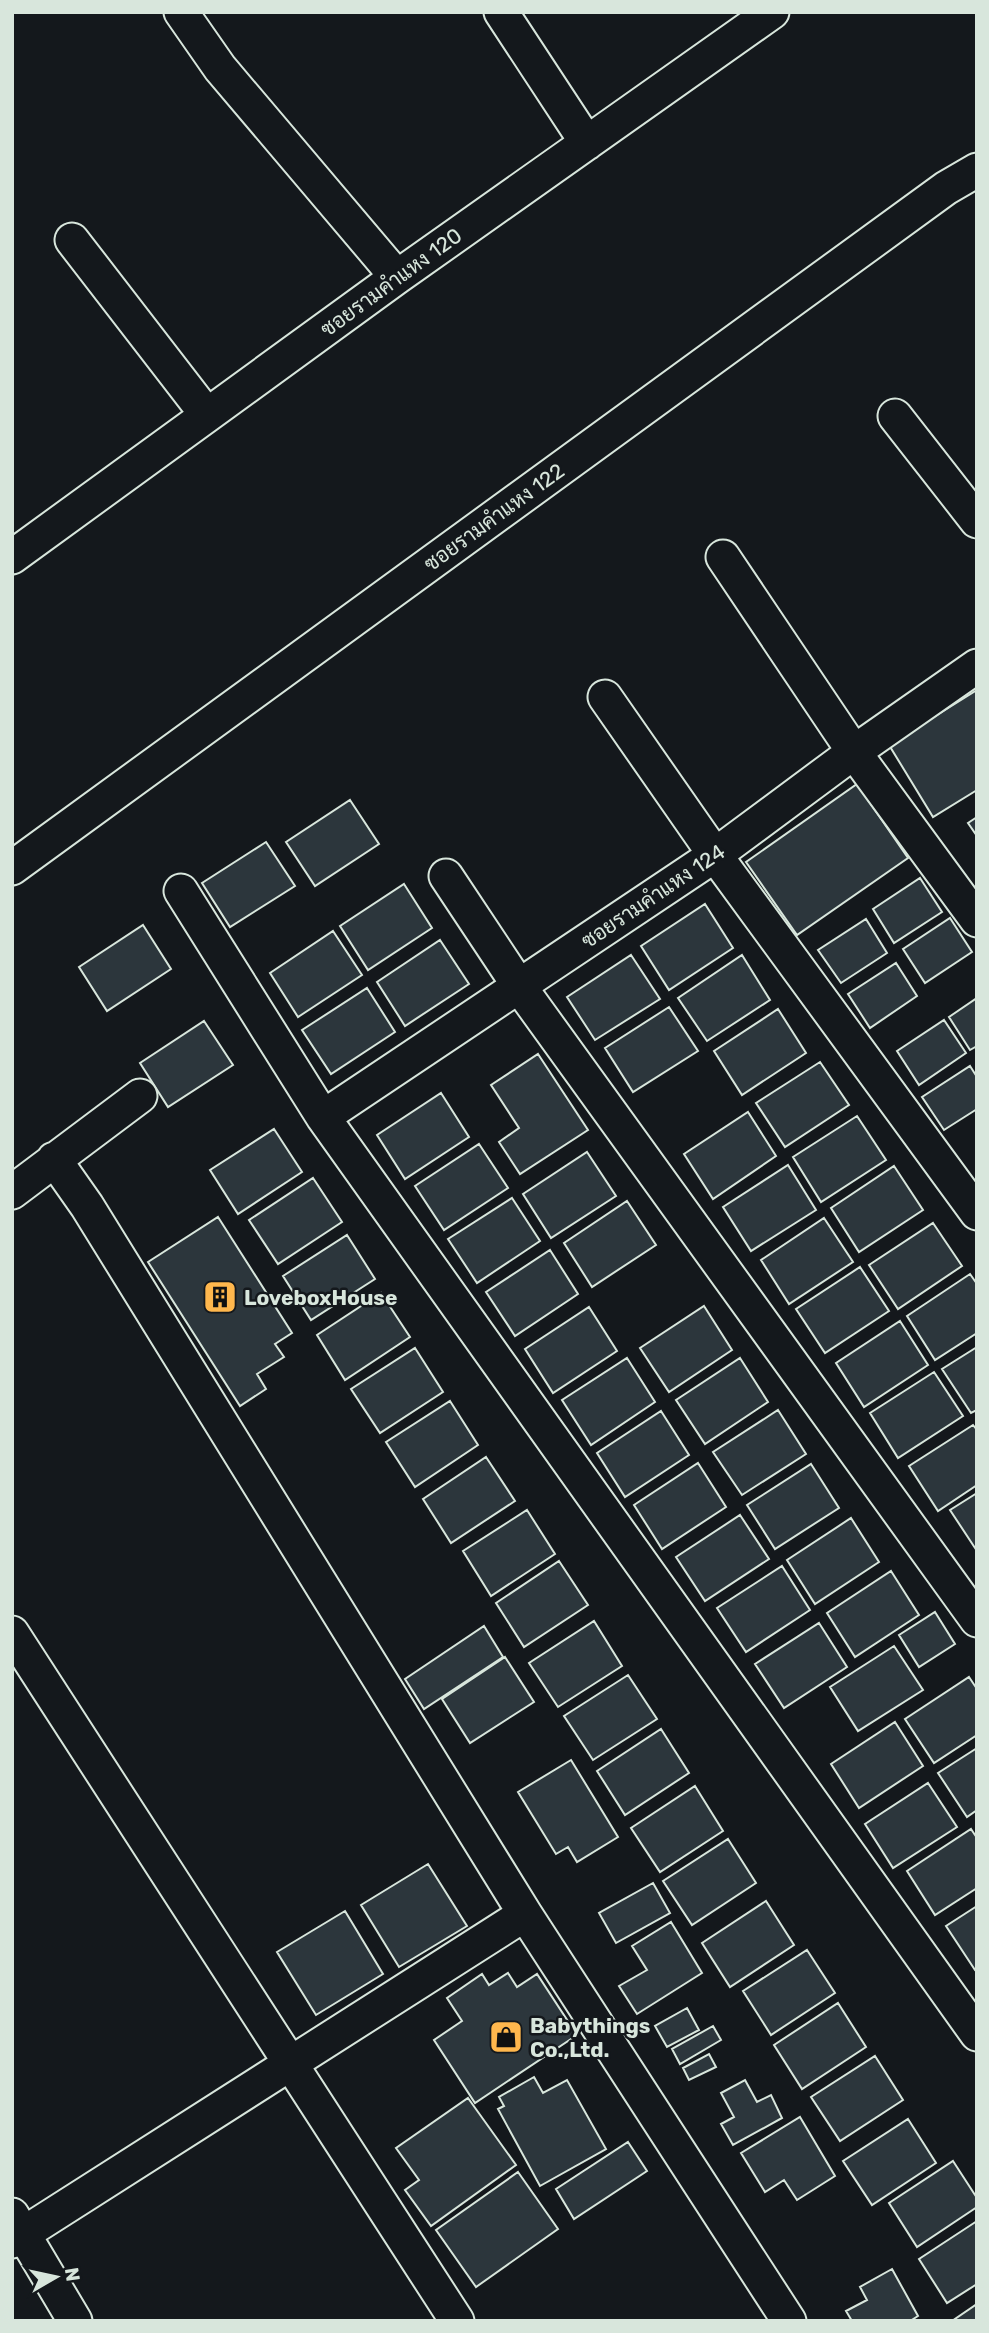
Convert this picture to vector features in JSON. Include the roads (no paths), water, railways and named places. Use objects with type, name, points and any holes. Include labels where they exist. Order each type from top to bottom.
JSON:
[{"type":"street","points":[[181,12],[220,68],[397,277]]},
{"type":"street","points":[[501,12],[587,143]]},
{"type":"street","name":"ซอยรามคำแหง 120","points":[[12,557],[397,277],[772,12]]},
{"type":"street","name":"ซอยรามคำแหง 122","points":[[12,868],[946,188],[977,170]]},
{"type":"street","points":[[72,240],[207,415]]},
{"type":"street","points":[[895,415],[977,521]]},
{"type":"street","points":[[723,557],[855,752],[977,920]]},
{"type":"street","name":"ซอยรามคำแหง 124","points":[[323,1117],[715,855],[977,666]]},
{"type":"street","points":[[605,697],[715,855],[977,1213]]},
{"type":"street","points":[[446,876],[519,986],[977,1620]]},
{"type":"street","points":[[181,891],[323,1117],[977,2034]]},
{"type":"street","points":[[12,1192],[140,1096]]},
{"type":"street","points":[[54,1159],[87,1206],[525,1914],[789,2321]]},
{"type":"street","points":[[12,1633],[457,2321]]},
{"type":"street","points":[[75,2321],[16,2230],[289,2063],[525,1914]]},
{"type":"place","name":"LoveboxHouse","points":[[220,1297]]},
{"type":"place","name":"Babythings Co.,Ltd.","points":[[506,2037]]}]
